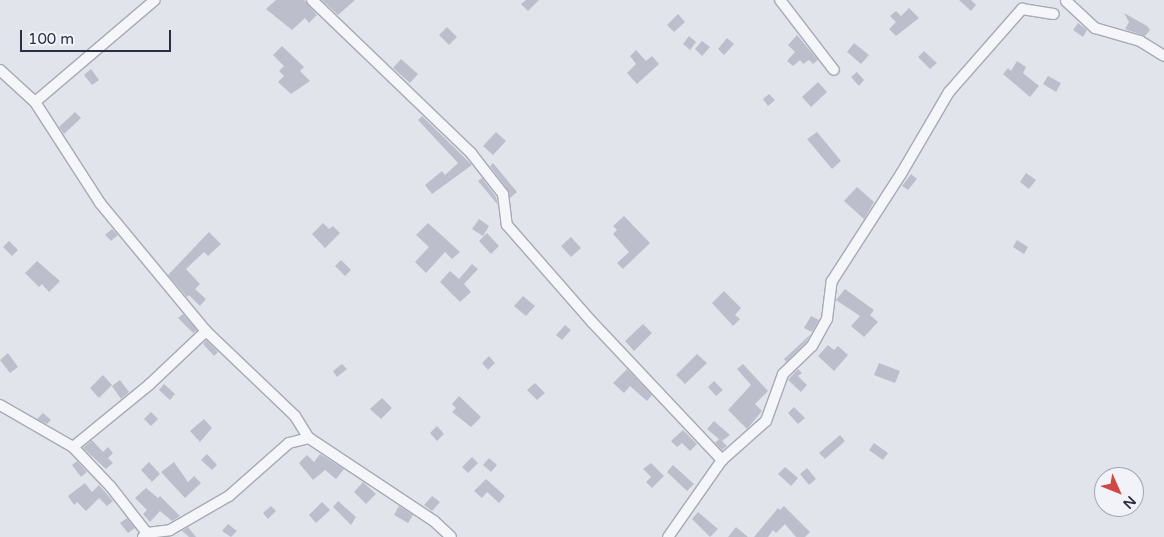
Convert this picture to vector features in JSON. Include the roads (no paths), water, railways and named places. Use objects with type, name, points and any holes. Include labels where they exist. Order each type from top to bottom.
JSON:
[{"type":"street","points":[[35,102],[155,0]]},
{"type":"street","points":[[312,0],[470,153],[503,194],[507,225],[592,322],[722,460]]},
{"type":"street","points":[[780,0],[834,70]]},
{"type":"street","points":[[1066,1],[1095,28],[1140,41],[1164,56]]},
{"type":"street","points":[[668,537],[722,460],[766,421],[783,374],[812,346],[827,319],[832,281],[901,174],[949,92],[1022,9],[1054,14]]},
{"type":"street","points":[[0,70],[35,102],[100,203],[206,331],[294,416],[309,438],[434,521],[450,537]]},
{"type":"street","points":[[74,447],[150,384],[206,331]]},
{"type":"street","points":[[0,405],[74,447],[111,487],[145,535],[170,530],[229,496],[289,443],[309,438]]}]
